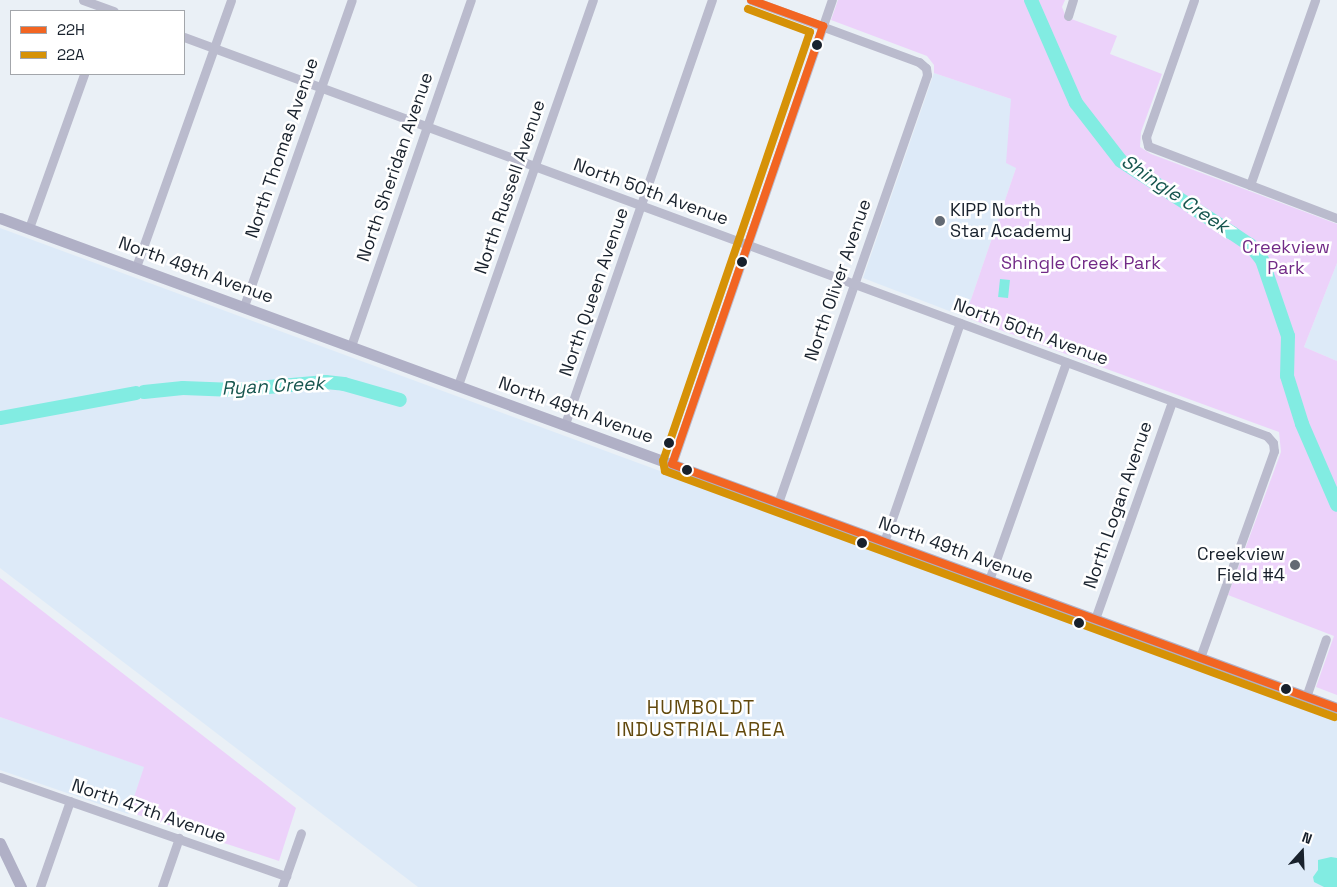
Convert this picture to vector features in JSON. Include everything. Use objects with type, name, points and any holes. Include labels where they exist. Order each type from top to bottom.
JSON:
[{"type":"street","points":[[82,0],[110,8]]},
{"type":"street","points":[[136,267],[230,0]]},
{"type":"street","name":"North Thomas Avenue","points":[[244,306],[352,0]]},
{"type":"street","name":"North Sheridan Avenue","points":[[351,346],[471,0]]},
{"type":"street","name":"North Russell Avenue","points":[[458,386],[593,0]]},
{"type":"street","name":"North Queen Avenue","points":[[565,424],[712,0]]},
{"type":"street","points":[[751,0],[823,26]]},
{"type":"street","points":[[672,464],[832,0]]},
{"type":"street","points":[[1068,16],[1073,0]]},
{"type":"street","points":[[1194,0],[1146,138],[1148,146],[1337,218]]},
{"type":"street","points":[[1250,185],[1315,0]]},
{"type":"street","name":"North Oliver Avenue","points":[[778,502],[923,90],[926,68],[919,62],[823,26]]},
{"type":"street","name":"North 50th Avenue","points":[[185,37],[1267,436],[1273,443],[1274,451],[1200,658]]},
{"type":"street","points":[[29,228],[84,75]]},
{"type":"street","name":"North 49th Avenue","points":[[0,218],[1337,708]]},
{"type":"street","points":[[884,542],[960,324]]},
{"type":"street","points":[[988,580],[1066,362]]},
{"type":"street","name":"North Logan Avenue","points":[[1095,619],[1172,402]]},
{"type":"street","points":[[1306,697],[1326,639]]},
{"type":"street","name":"North 47th Avenue","points":[[0,777],[286,876]]},
{"type":"street","points":[[40,887],[70,801]]},
{"type":"street","points":[[282,887],[301,833]]},
{"type":"street","points":[[162,887],[179,838]]},
{"type":"street","points":[[0,843],[21,887]]},
{"type":"shaded area","name":"KIPP North Star Academy","points":[[934,73],[1011,99],[1016,168],[965,317],[863,278]]},
{"type":"shaded area","points":[[0,228],[1337,720],[1337,887],[418,887],[0,568]]},
{"type":"shaded area","points":[[1337,263],[1337,361],[1304,347]]},
{"type":"shaded area","points":[[1000,279],[1010,280],[1008,298],[998,297]]},
{"type":"shaded area","points":[[0,717],[145,767],[128,814],[0,770]]},
{"type":"shaded area","points":[[1331,857],[1337,858],[1337,887],[1324,887],[1314,882],[1313,877],[1318,870],[1318,860]]},
{"type":"green space","points":[[838,0],[1065,0],[1062,7],[1066,17],[1117,36],[1110,54],[1162,74],[1141,132],[1140,147],[1151,154],[1337,224],[1337,263],[1304,347],[1337,361],[1337,695],[1316,687],[1334,636],[1228,595],[1281,452],[1279,432],[965,317],[1016,168],[1006,163],[1011,99],[934,73],[934,65],[927,56],[831,20]]},
{"type":"green space","points":[[0,578],[296,808],[279,861],[129,812],[144,767],[0,717]]},
{"type":"waterway","name":"Shingle Creek","points":[[1031,0],[1076,103],[1121,161],[1250,245],[1262,260],[1288,336],[1287,376],[1302,424],[1337,505]]},
{"type":"waterway","name":"Ryan Creek","points":[[144,392],[183,388],[235,390],[326,382],[344,384],[400,400]]},
{"type":"waterway","name":"Ryan Creek","points":[[0,418],[136,393]]},
{"type":"transit line","name":"22H","points":[[751,0],[823,26],[672,464],[1337,708]]},
{"type":"transit line","name":"22A","points":[[748,9],[810,32],[663,461],[665,471],[1334,717]]},
{"type":"place","name":"KIPP North Star Academy","points":[[940,221]]},
{"type":"place","name":"Creekview Field #4","points":[[1295,565]]},
{"type":"district","name":"HUMBOLDT INDUSTRIAL AREA","points":[[701,719]]},
{"type":"park label","name":"Creekview Park","points":[[1286,258]]},
{"type":"park label","name":"Shingle Creek Park","points":[[1081,263]]}]
